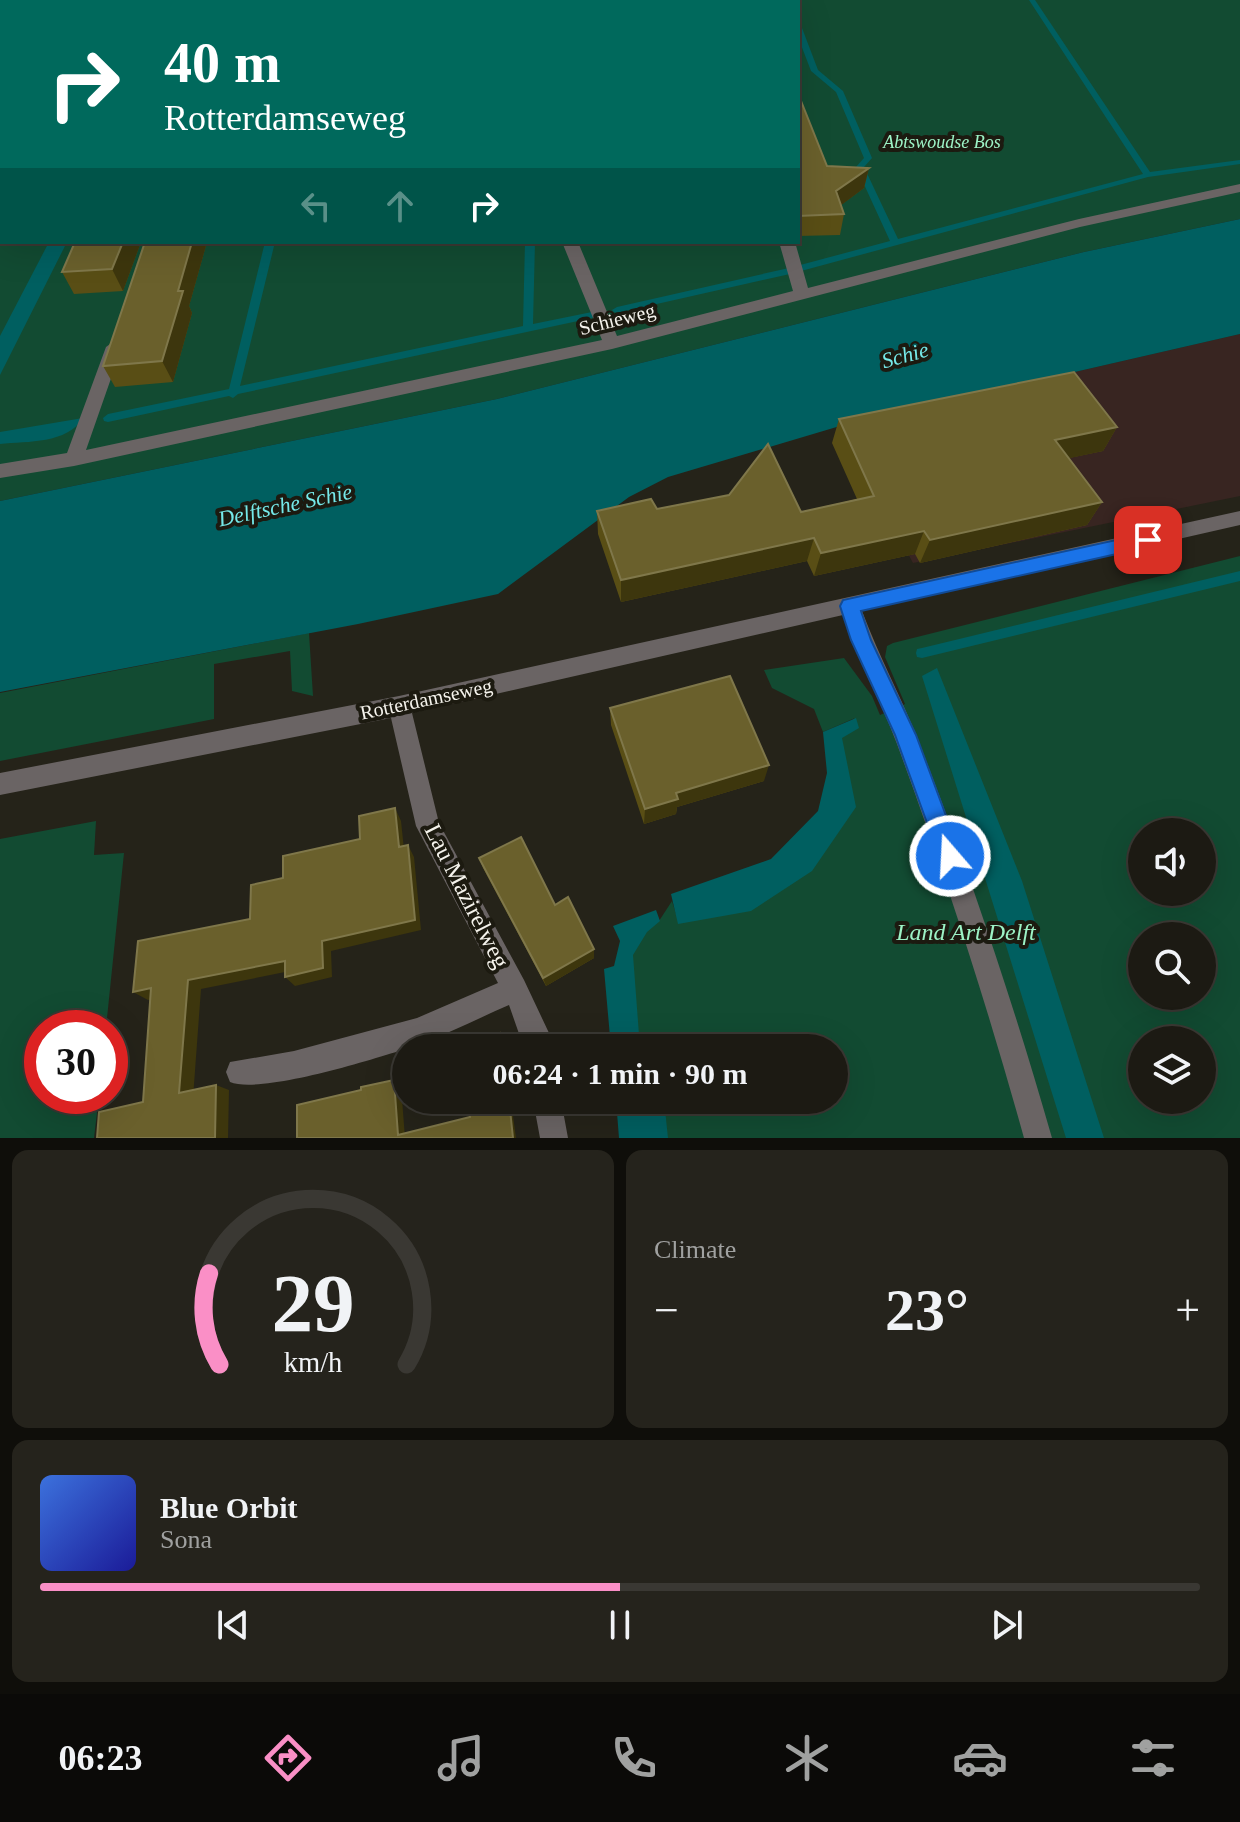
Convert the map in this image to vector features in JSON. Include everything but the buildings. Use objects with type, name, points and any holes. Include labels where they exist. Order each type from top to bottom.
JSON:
[{"type":"street","name":"Schieweg","points":[[0,471],[74,459],[612,343],[801,289],[1240,188]]},
{"type":"street","points":[[571,244],[612,343]]},
{"type":"street","points":[[789,249],[801,289]]},
{"type":"street","points":[[74,459],[121,329]]},
{"type":"street","name":"Rotterdamseweg","points":[[0,784],[399,706],[1240,518]]},
{"type":"street","points":[[850,606],[861,640],[905,735],[940,829],[1014,1051],[1038,1138]]},
{"type":"street","name":"Lau Mazirelweg","points":[[240,1072],[294,1065],[418,1031],[515,989],[428,826],[399,706]]},
{"type":"street","points":[[515,989],[535,1034]]},
{"type":"street","points":[[550,1114],[554,1138]]},
{"type":"shaded area","points":[[1240,334],[1240,496],[913,563],[840,426]]},
{"type":"green space","name":"Abtswoudse Bos","points":[[800,0],[1240,0],[1240,219],[1084,252],[497,399],[0,501],[0,244],[800,244]]},
{"type":"green space","name":"Land Art Delft","points":[[1240,556],[1240,1138],[635,1138],[632,1114],[848,1114],[848,1034],[627,1034],[628,933],[659,921],[672,901],[676,914],[766,880],[833,812],[833,735],[855,718],[823,732],[814,709],[772,688],[764,670],[844,658],[872,696],[880,715],[905,704],[885,657],[887,646]]},
{"type":"green space","points":[[309,633],[313,696],[292,691],[290,651],[214,664],[214,719],[0,761],[0,693]]},
{"type":"green space","points":[[96,821],[94,855],[124,853],[108,1010],[24,1010],[24,1114],[97,1114],[94,1138],[0,1138],[0,839]]},
{"type":"water","points":[[1240,219],[1240,334],[840,426],[668,477],[629,497],[498,594],[358,624],[0,692],[0,501],[497,399],[1084,252]]},
{"type":"water","points":[[48,244],[66,244],[0,375],[0,336]]},
{"type":"water","points":[[83,418],[67,433],[57,437],[0,444],[0,432]]},
{"type":"water","points":[[937,668],[1022,881],[1104,1138],[1066,1138],[922,676]]},
{"type":"water","points":[[856,718],[859,728],[842,738],[856,807],[812,871],[751,911],[678,924],[671,894],[771,859],[818,811],[827,773],[823,732]]},
{"type":"water","points":[[656,910],[660,921],[647,932],[633,955],[639,1034],[610,1034],[604,969],[614,966],[620,941],[613,926]]},
{"type":"water","points":[[617,1114],[665,1114],[668,1138],[619,1138]]},
{"type":"waterway","points":[[1032,0],[1148,175]]},
{"type":"waterway","points":[[800,33],[815,71],[839,91],[868,158],[860,167],[895,243]]},
{"type":"waterway","points":[[1148,175],[1240,162]]},
{"type":"waterway","points":[[895,243],[1148,175]]},
{"type":"waterway","points":[[617,310],[790,271],[895,243]]},
{"type":"waterway","points":[[234,391],[270,244]]},
{"type":"waterway","points":[[528,329],[530,244]]},
{"type":"waterway","points":[[528,329],[592,315]]},
{"type":"waterway","points":[[234,391],[528,329]]},
{"type":"waterway","points":[[108,418],[234,391]]},
{"type":"waterway","points":[[922,653],[1240,576]]},
{"type":"route","points":[[950,856],[905,735],[861,640],[850,606],[1148,540]]},
{"type":"water label","name":"Schie","points":[[905,355]]},
{"type":"water label","name":"Delftsche Schie","points":[[285,505]]}]
